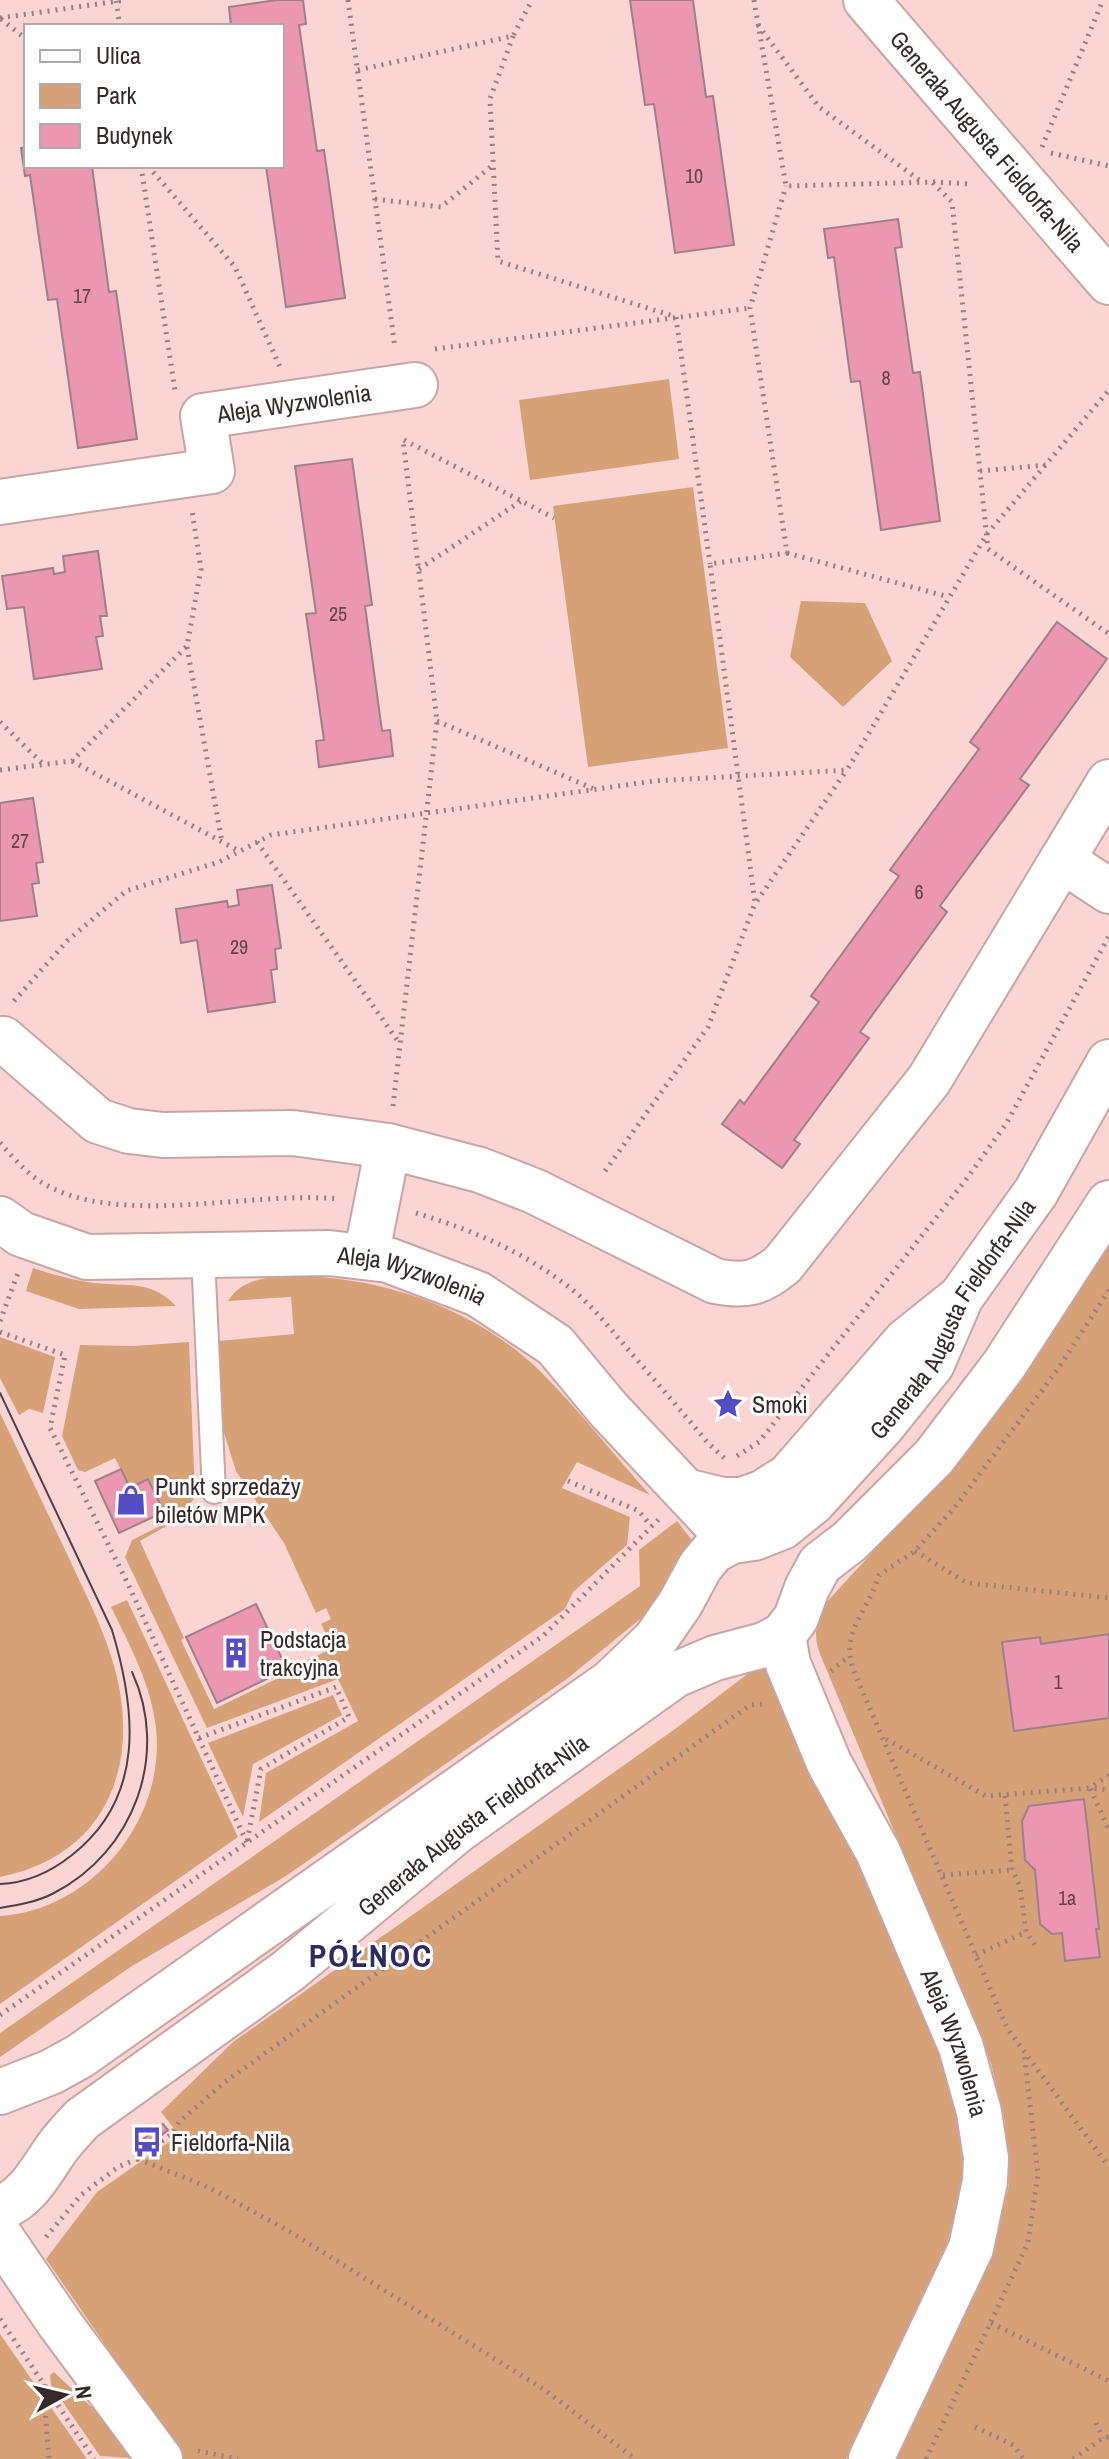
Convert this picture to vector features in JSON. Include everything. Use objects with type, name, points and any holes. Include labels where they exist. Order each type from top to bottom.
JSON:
[{"type":"main road","name":"Generała Augusta Fieldorfa-Nila","points":[[866,0],[1109,282]]},
{"type":"main road","name":"Aleja Wyzwolenia","points":[[0,502],[212,471],[203,416],[413,363]]},
{"type":"main road","points":[[6,1022],[98,1121],[129,1131],[163,1135],[390,1130],[534,1191],[715,1281],[739,1286],[766,1278],[783,1264],[929,1080],[1109,782]]},
{"type":"main road","points":[[1062,860],[1109,891]]},
{"type":"main road","name":"Generała Augusta Fieldorfa-Nila","points":[[0,2092],[51,2072],[80,2056],[611,1682],[655,1640],[713,1551],[782,1527],[813,1502],[883,1425],[932,1364],[961,1297],[1036,1192],[1109,1062]]},
{"type":"main road","points":[[366,1257],[390,1130]]},
{"type":"main road","points":[[783,1635],[796,1618],[820,1564],[850,1541],[934,1457],[1004,1365],[1109,1203]]},
{"type":"main road","name":"Aleja Wyzwolenia","points":[[0,1219],[21,1234],[87,1257],[329,1253],[388,1260],[478,1294],[555,1345],[678,1502],[743,1539]]},
{"type":"main road","points":[[678,1502],[742,1500],[762,1493],[789,1476],[906,1341],[961,1297]]},
{"type":"main road","points":[[743,1539],[774,1544],[790,1558],[807,1588]]},
{"type":"main road","name":"Generała Augusta Fieldorfa-Nila","points":[[0,2208],[14,2203],[30,2188],[59,2145],[82,2119],[288,1971],[458,1830],[675,1675],[715,1658],[764,1645],[783,1635]]},
{"type":"main road","name":"Aleja Wyzwolenia","points":[[783,1635],[788,1664],[829,1763],[878,1852],[961,2047],[974,2091],[984,2146],[985,2181],[971,2248],[871,2459]]},
{"type":"main road","points":[[18,2241],[60,2324],[160,2459]]},
{"type":"lane","points":[[203,1256],[214,1492]]},
{"type":"path","points":[[0,18],[126,0]]},
{"type":"path","points":[[348,0],[375,199],[413,363],[676,317],[750,308]]},
{"type":"path","points":[[532,0],[513,36],[490,99],[498,261],[676,317]]},
{"type":"path","points":[[754,0],[786,186],[750,308],[787,553]]},
{"type":"path","points":[[1103,0],[1041,150],[1109,166]]},
{"type":"path","points":[[116,1],[120,24]]},
{"type":"path","points":[[0,18],[24,37]]},
{"type":"path","points":[[757,24],[819,107],[922,182]]},
{"type":"path","points":[[358,70],[513,36]]},
{"type":"path","points":[[375,199],[441,207],[493,164]]},
{"type":"path","points":[[150,168],[235,267],[284,374]]},
{"type":"path","points":[[786,186],[932,182],[952,202],[988,549],[1109,634]]},
{"type":"path","points":[[676,317],[755,903]]},
{"type":"path","points":[[605,1171],[708,1027],[755,903],[847,770],[987,534],[1109,390]]},
{"type":"path","points":[[390,1130],[437,721],[403,440],[554,518]]},
{"type":"path","points":[[980,471],[1046,465]]},
{"type":"path","points":[[419,569],[521,501]]},
{"type":"path","points":[[710,564],[787,553],[949,597]]},
{"type":"path","points":[[187,646],[222,842]]},
{"type":"path","points":[[437,721],[594,789]]},
{"type":"path","points":[[0,722],[43,764]]},
{"type":"path","points":[[72,761],[239,851]]},
{"type":"path","points":[[6,1022],[67,941],[126,891],[219,862],[271,835],[654,781],[847,770]]},
{"type":"path","points":[[257,842],[400,1044]]},
{"type":"path","points":[[759,1442],[965,1181],[1006,1124],[1109,936]]},
{"type":"path","points":[[0,1143],[41,1182],[105,1204],[141,1206],[287,1196],[345,1199]]},
{"type":"path","points":[[0,1321],[19,1274],[9,1268]]},
{"type":"path","points":[[0,1332],[65,1355],[50,1428],[128,1584],[247,1843]]},
{"type":"path","points":[[568,1481],[639,1511],[651,1526]]},
{"type":"path","points":[[0,2015],[544,1635],[678,1502]]},
{"type":"path","points":[[915,1551],[967,1583],[1109,1598]]},
{"type":"path","points":[[879,1575],[875,1591],[860,1615],[848,1644],[853,1669],[1007,2028],[1109,2167]]},
{"type":"path","points":[[199,1738],[336,1687],[349,1717],[261,1769],[247,1843]]},
{"type":"path","points":[[18,2241],[118,2167],[137,2159],[172,2134],[179,2122],[225,2082],[448,1920],[750,1705],[772,1703]]},
{"type":"path","points":[[884,1738],[986,1796],[1090,1788],[1109,1790]]},
{"type":"path","points":[[1090,1788],[1109,1775]]},
{"type":"path","points":[[1090,1788],[1109,1830]]},
{"type":"path","points":[[1005,1796],[1012,1870],[1020,1886],[1026,1932],[1035,1945]]},
{"type":"path","points":[[943,1875],[1012,1870]]},
{"type":"path","points":[[976,1955],[1026,1932]]},
{"type":"path","points":[[137,2159],[208,2187],[287,2230],[545,2390],[635,2459]]},
{"type":"path","points":[[0,2319],[94,2458],[103,2459]]},
{"type":"path","points":[[991,2323],[1109,2381]]},
{"type":"path","points":[[43,2384],[49,2459]]},
{"type":"path","points":[[1073,2459],[1106,2437],[1096,2423]]},
{"type":"path","points":[[975,2427],[1013,2445],[1024,2459]]},
{"type":"green space","points":[[669,379],[679,459],[530,480],[519,400]]},
{"type":"green space","points":[[693,487],[728,748],[588,767],[553,506]]},
{"type":"green space","points":[[801,601],[865,603],[892,661],[843,707],[790,657]]},
{"type":"green space","points":[[1109,1241],[1109,2459],[894,2459],[977,2289],[996,2238],[1009,2185],[1005,2122],[991,2063],[820,1654],[817,1624],[823,1606],[974,1442],[1037,1357]]},
{"type":"green space","points":[[33,1268],[86,1282],[148,1288],[176,1306],[79,1309],[26,1291]]},
{"type":"green space","points":[[288,1276],[356,1281],[390,1289],[423,1299],[485,1329],[540,1371],[650,1495],[577,1462],[562,1488],[630,1517],[627,1545],[573,1592],[565,1609],[259,1822],[266,1773],[358,1721],[338,1679],[207,1728],[125,1557],[132,1540],[168,1522],[148,1480],[130,1488],[115,1458],[85,1472],[78,1470],[62,1436],[80,1345],[134,1346],[189,1342],[195,1496],[184,1516],[140,1541],[184,1638],[181,1640],[214,1709],[333,1648],[321,1624],[331,1619],[326,1608],[316,1613],[284,1543],[236,1471],[221,1423],[219,1341],[294,1334],[291,1297],[228,1301],[247,1284]]},
{"type":"green space","points":[[0,1337],[55,1357],[43,1413],[29,1409],[19,1415],[0,1378]]},
{"type":"green space","points":[[0,1413],[102,1630],[120,1694],[123,1730],[120,1765],[110,1796],[93,1824],[69,1847],[38,1865],[0,1877]]},
{"type":"green space","points":[[677,1521],[691,1539],[691,1545],[666,1598],[568,1678],[286,1876],[132,1966],[0,2057],[0,2033],[640,1586],[639,1550]]},
{"type":"green space","points":[[127,1600],[238,1837],[0,2004],[0,1916],[34,1910],[65,1897],[92,1878],[116,1854],[135,1826],[149,1795],[156,1762],[156,1728],[150,1696],[111,1607]]},
{"type":"green space","points":[[762,1663],[777,1671],[945,2065],[957,2106],[964,2160],[959,2206],[941,2261],[846,2459],[184,2459],[46,2259],[97,2192],[179,2135],[161,2112],[233,2042],[675,1729]]},
{"type":"green space","points":[[333,1695],[342,1715],[253,1764],[243,1817],[208,1743]]},
{"type":"green space","points":[[0,2334],[87,2459],[0,2459]]},
{"type":"green space","points":[[54,2372],[107,2423],[125,2446],[130,2458],[100,2456],[51,2385],[50,2375]]},
{"type":"building","points":[[277,0],[303,0],[306,24],[299,25],[317,151],[324,150],[345,298],[286,307],[266,168],[284,168],[284,24],[231,24],[229,7]]},
{"type":"building","points":[[630,0],[693,0],[706,97],[713,96],[734,245],[675,253],[654,104],[645,105]]},
{"type":"building","points":[[24,147],[24,168],[92,168],[109,292],[116,291],[137,439],[78,448],[57,299],[48,300],[30,175],[25,176],[21,148]]},
{"type":"building","points":[[898,219],[902,247],[895,248],[913,373],[920,372],[940,521],[881,530],[860,381],[851,382],[834,257],[828,258],[824,229]]},
{"type":"building","points":[[352,459],[372,605],[365,606],[382,731],[390,730],[393,756],[319,767],[316,741],[324,740],[306,614],[316,613],[295,466]]},
{"type":"building","points":[[98,551],[107,616],[100,616],[103,636],[96,637],[102,669],[34,679],[24,607],[7,609],[2,576],[53,568],[54,574],[65,572],[63,556]]},
{"type":"building","points":[[1057,622],[1107,659],[1020,779],[1029,785],[940,906],[947,912],[860,1032],[869,1038],[794,1140],[800,1144],[782,1168],[722,1124],[740,1100],[744,1104],[819,1002],[811,996],[899,876],[890,870],[979,749],[970,742]]},
{"type":"building","points":[[33,798],[43,862],[36,863],[39,883],[32,884],[37,916],[0,921],[0,803]]},
{"type":"building","points":[[272,885],[281,948],[275,949],[277,969],[271,970],[275,1002],[208,1012],[197,940],[181,943],[176,909],[227,901],[228,907],[239,905],[237,890]]},
{"type":"building","name":"Punkt sprzedaży biletów MPK","points":[[121,1469],[130,1488],[148,1479],[164,1512],[119,1533],[95,1481]]},
{"type":"building","name":"Podstacja trakcyjna","points":[[256,1604],[287,1669],[217,1703],[186,1637]]},
{"type":"building","points":[[1109,1634],[1109,1718],[1014,1731],[1002,1642],[1040,1637],[1041,1644]]},
{"type":"building","points":[[1084,1799],[1100,1957],[1065,1961],[1062,1933],[1052,1934],[1040,1924],[1035,1870],[1025,1860],[1022,1821],[1029,1806]]},
{"type":"building","points":[[163,2124],[168,2130],[141,2151],[137,2144]]},
{"type":"tram line","points":[[0,1393],[112,1630],[126,1691],[129,1721],[129,1751],[124,1779],[113,1807],[96,1832],[72,1855],[48,1871],[29,1879],[0,1884]]},
{"type":"tram line","points":[[0,1908],[48,1896],[82,1875],[105,1853],[124,1827],[137,1798],[145,1767],[147,1735],[143,1703],[132,1672]]},
{"type":"place","name":"Smoki","points":[[728,1404]]},
{"type":"place","name":"Punkt sprzedaży biletów MPK","points":[[131,1500]]},
{"type":"place","name":"Podstacja trakcyjna","points":[[236,1653]]},
{"type":"place","name":"Fieldorfa-Nila","points":[[147,2142]]},
{"type":"district","name":"PÓŁNOC","points":[[371,1955]]}]
